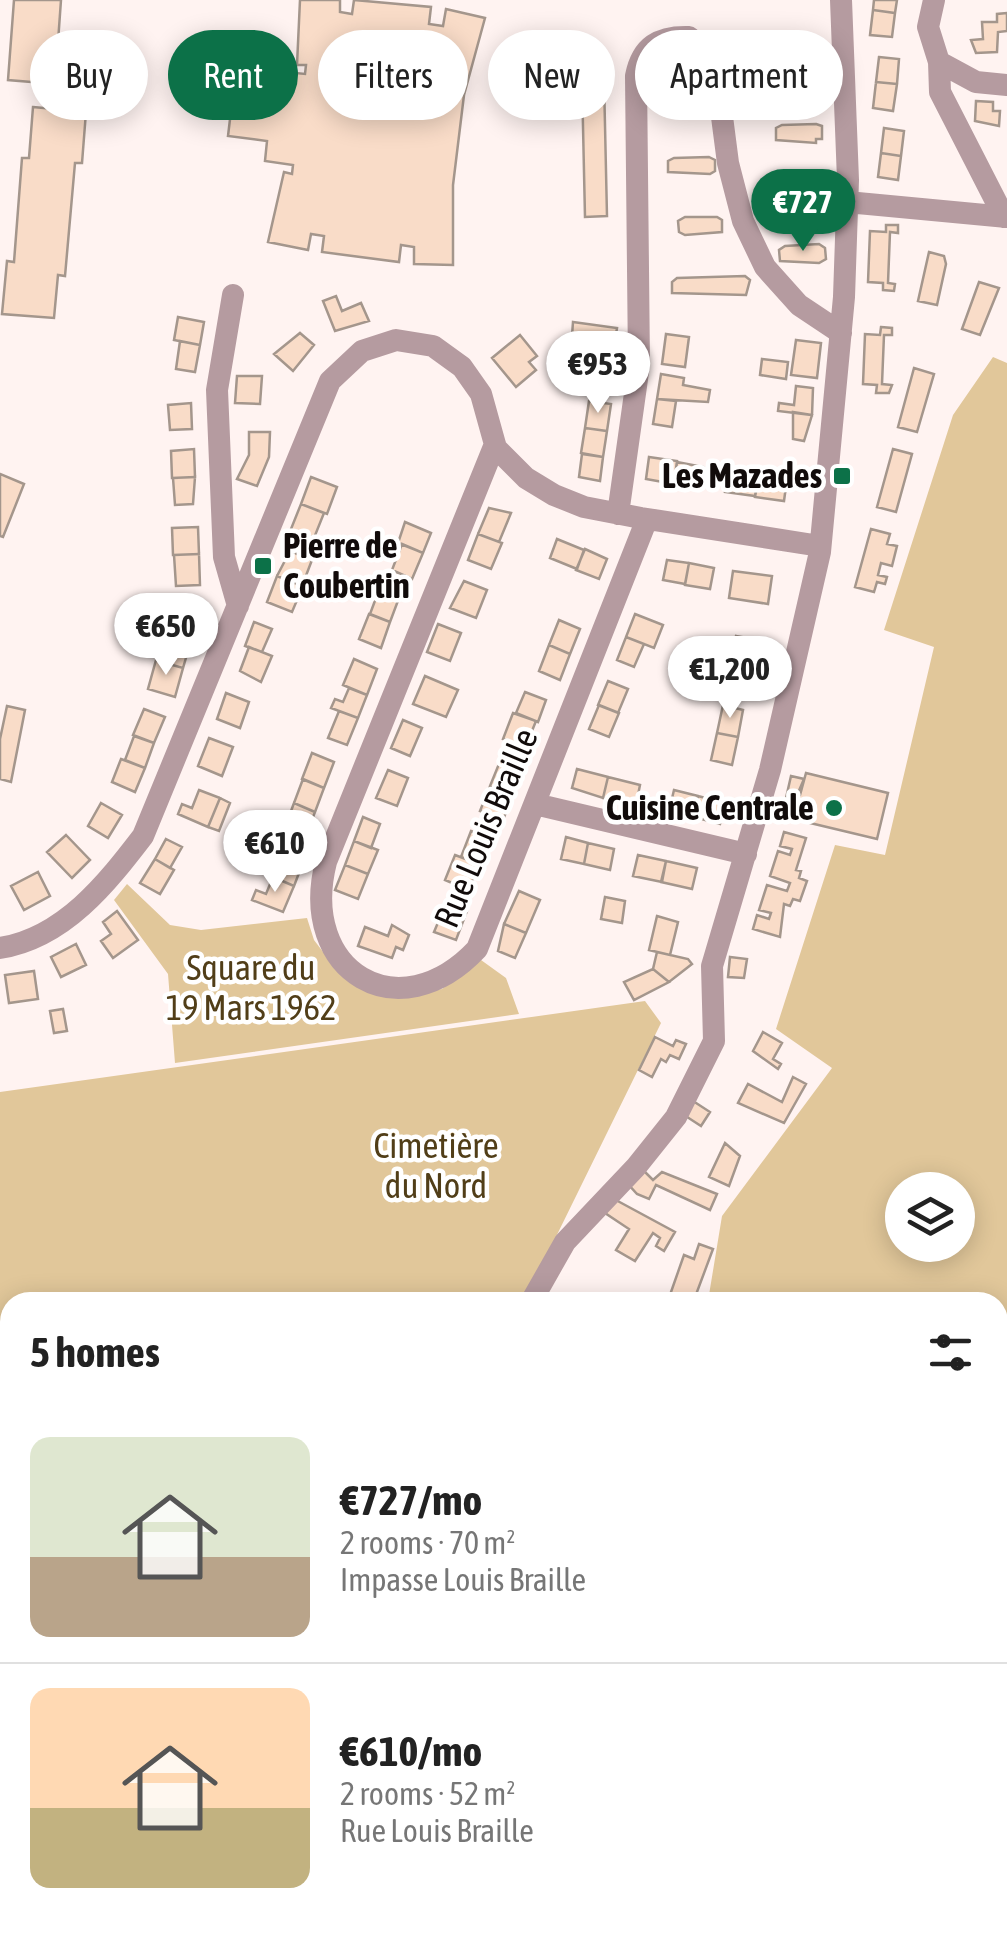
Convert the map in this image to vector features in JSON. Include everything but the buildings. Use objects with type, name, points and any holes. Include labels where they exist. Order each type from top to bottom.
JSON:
[{"type":"street","points":[[536,1292],[565,1242],[650,1150],[691,1092],[714,1041],[712,966],[746,854],[820,546],[841,333],[847,202],[841,0]]},
{"type":"street","points":[[934,0],[928,27],[939,62],[940,92],[1005,217]]},
{"type":"street","points":[[618,514],[639,365],[636,76],[640,59],[651,45],[668,36],[689,37],[714,63],[728,162],[743,221],[766,267],[799,305],[841,333]]},
{"type":"street","points":[[939,62],[976,82],[1007,85]]},
{"type":"street","points":[[847,202],[1005,217]]},
{"type":"street","points":[[233,295],[217,390],[224,557],[238,606]]},
{"type":"street","points":[[0,948],[14,946],[64,921],[103,888],[144,836],[330,381],[362,351],[396,340],[433,346],[462,366],[481,394],[495,444],[526,478],[554,496],[618,514],[820,546]]},
{"type":"street","name":"Rue Louis Braille","points":[[495,444],[326,862],[318,894],[322,930],[337,958],[358,977],[392,987],[428,985],[458,969],[476,949],[647,519]]},
{"type":"street","points":[[535,804],[746,854]]},
{"type":"green space","points":[[993,357],[1007,363],[1007,1292],[709,1292],[722,1216],[832,1068],[776,1029],[835,845],[885,855],[934,647],[884,630],[953,415]]},
{"type":"green space","name":"Square du 19 Mars 1962","points":[[127,884],[170,925],[201,930],[307,918],[314,940],[333,965],[408,994],[442,989],[481,960],[506,978],[519,1014],[175,1063],[168,974],[114,900]]},
{"type":"green space","name":"Cimetière du Nord","points":[[645,1001],[661,1023],[529,1292],[0,1292],[0,1092]]},
{"type":"place","name":"Les Mazades","points":[[842,476]]},
{"type":"place","name":"Pierre de Coubertin","points":[[263,566]]},
{"type":"place","name":"Cuisine Centrale","points":[[834,808]]}]
